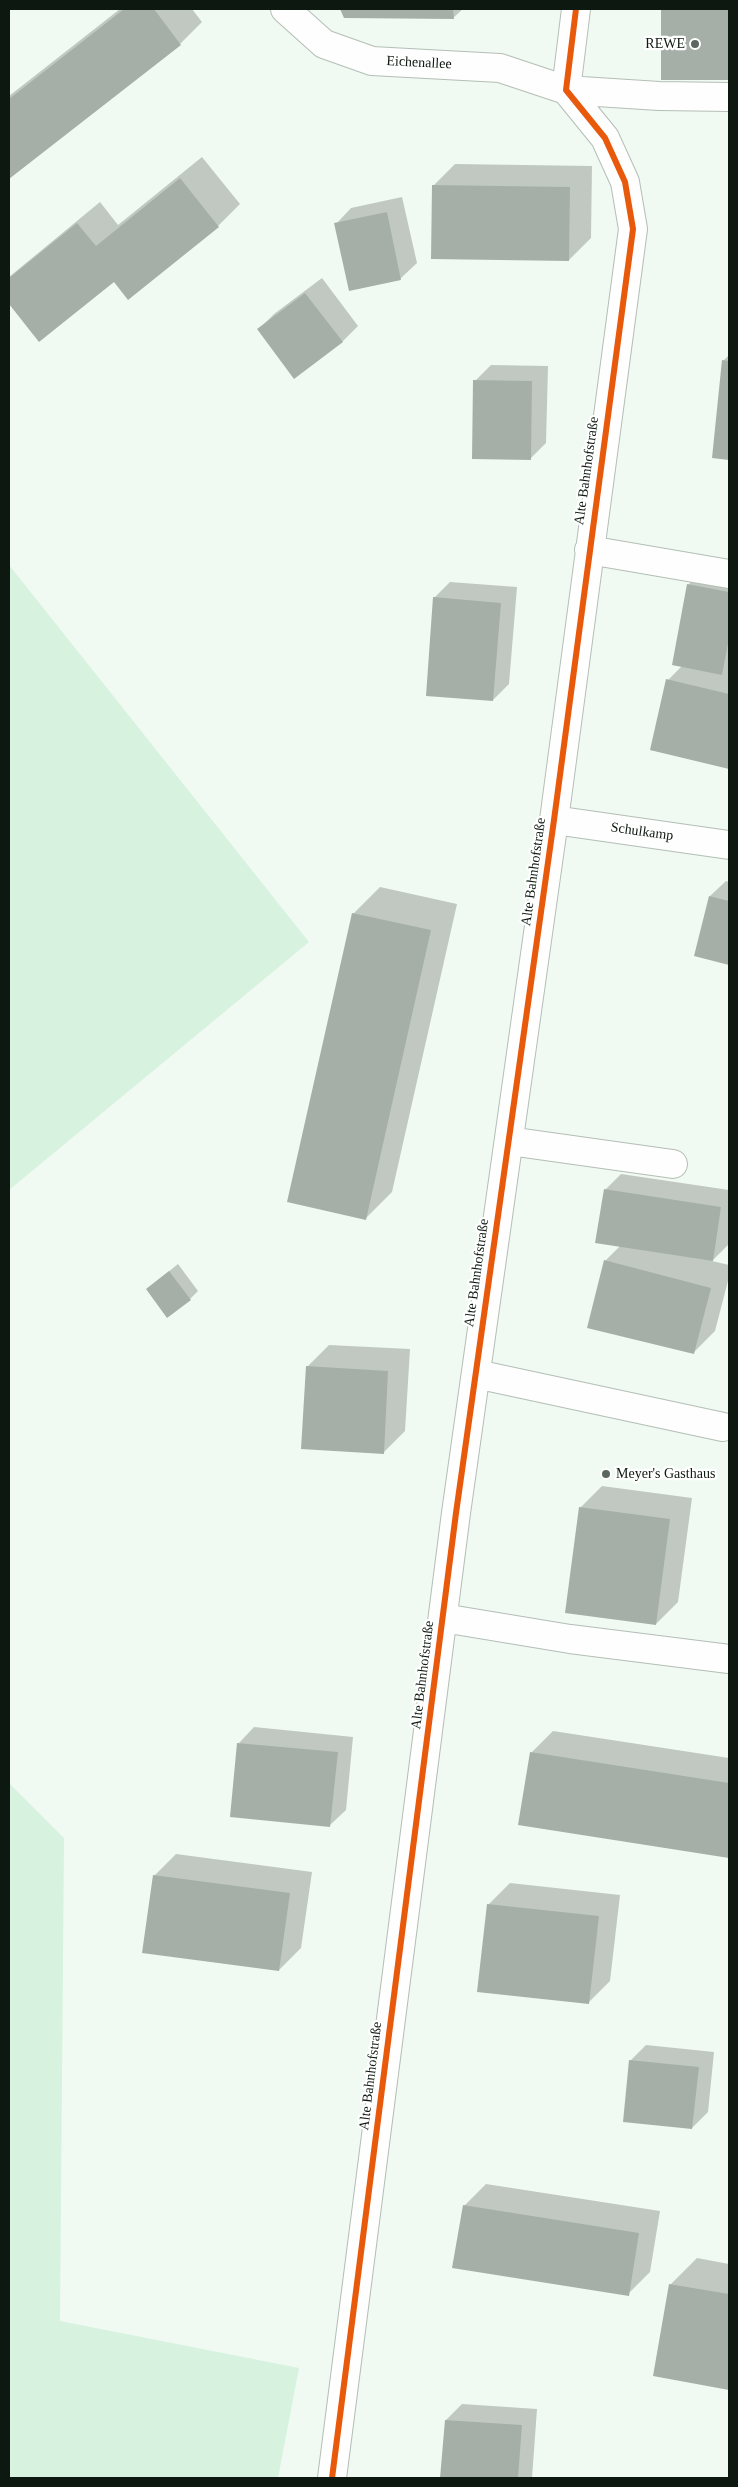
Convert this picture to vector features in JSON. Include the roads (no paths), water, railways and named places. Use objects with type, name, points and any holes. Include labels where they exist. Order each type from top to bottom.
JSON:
[{"type":"street","name":"Eichenallee","points":[[285,9],[324,44],[372,61],[500,68],[566,90],[659,96],[729,97]]},
{"type":"street","points":[[566,90],[576,9]]},
{"type":"street","name":"Alte Bahnhofstraße","points":[[332,2478],[443,1618],[554,820],[633,229],[625,182],[605,138],[566,90]]},
{"type":"street","points":[[589,550],[729,574]]},
{"type":"street","name":"Schulkamp","points":[[554,820],[729,845]]},
{"type":"street","points":[[509,1141],[673,1164]]},
{"type":"street","points":[[476,1374],[723,1427]]},
{"type":"street","points":[[443,1618],[570,1639],[729,1659]]},
{"type":"place","name":"REWE","points":[[695,44]]},
{"type":"place","name":"Meyer's Gasthaus","points":[[606,1474]]}]
